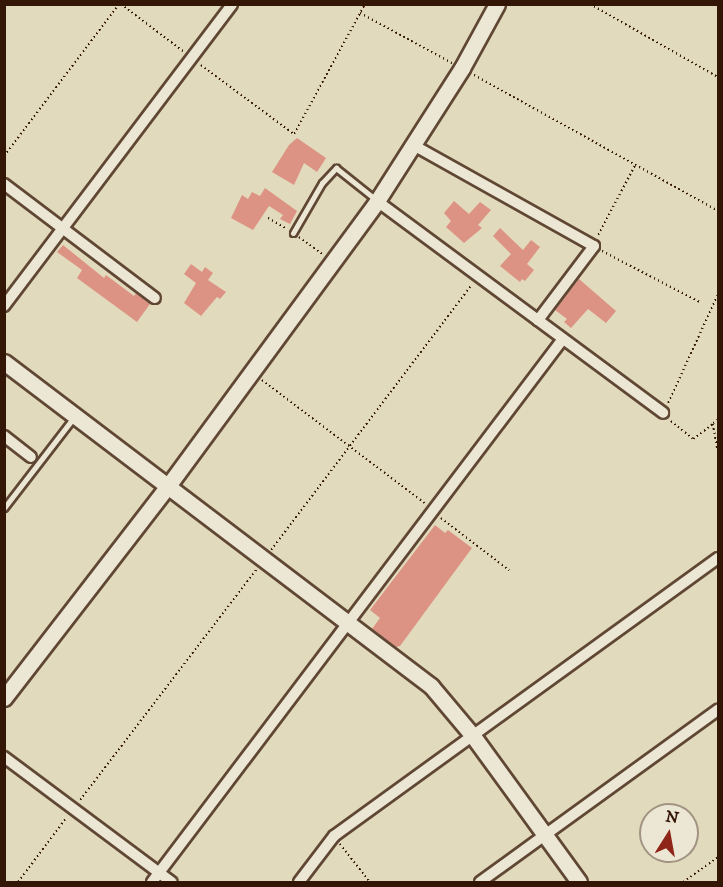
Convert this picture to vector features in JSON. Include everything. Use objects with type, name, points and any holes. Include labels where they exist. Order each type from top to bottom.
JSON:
[{"type":"street","points":[[4,306],[232,4]]},
{"type":"street","points":[[4,699],[168,486],[377,201],[415,146],[497,4]]},
{"type":"street","points":[[415,146],[593,245],[538,320]]},
{"type":"street","points":[[4,184],[155,298]]},
{"type":"street","points":[[377,201],[663,413]]},
{"type":"street","points":[[152,882],[562,340]]},
{"type":"street","points":[[4,362],[263,561],[431,686],[473,736],[579,882]]},
{"type":"street","points":[[4,436],[32,457]]},
{"type":"street","points":[[299,882],[334,836],[718,558]]},
{"type":"street","points":[[480,882],[718,710]]},
{"type":"street","points":[[4,757],[172,882]]},
{"type":"lane","points":[[293,233],[322,183],[336,168],[377,201]]},
{"type":"lane","points":[[4,508],[75,416]]},
{"type":"path","points":[[4,156],[120,4],[294,134],[365,4]]},
{"type":"path","points":[[590,4],[718,77]]},
{"type":"path","points":[[360,14],[462,68],[718,211]]},
{"type":"path","points":[[636,165],[593,245],[700,302]]},
{"type":"path","points":[[268,218],[333,262]]},
{"type":"path","points":[[18,882],[478,277]]},
{"type":"path","points":[[718,294],[663,413],[693,439],[718,420]]},
{"type":"path","points":[[252,372],[509,570]]},
{"type":"path","points":[[713,424],[718,452]]},
{"type":"path","points":[[334,836],[370,882]]},
{"type":"path","points":[[683,882],[718,857]]},
{"type":"building","points":[[297,138],[326,158],[317,172],[304,163],[294,185],[272,172],[289,145]]},
{"type":"building","points":[[265,188],[297,211],[290,224],[280,219],[283,215],[269,206],[253,230],[231,218],[242,195],[248,199],[252,192],[260,196]]},
{"type":"building","points":[[454,201],[469,214],[480,202],[491,210],[478,225],[482,228],[464,243],[446,227],[451,221],[444,213]]},
{"type":"building","points":[[500,228],[523,250],[531,240],[540,247],[527,264],[534,270],[525,281],[522,279],[520,282],[500,266],[511,254],[493,236]]},
{"type":"building","points":[[63,245],[104,278],[106,275],[134,296],[136,293],[150,304],[137,322],[77,278],[82,270],[57,252]]},
{"type":"building","points":[[191,264],[202,272],[205,267],[213,273],[208,280],[226,292],[220,299],[217,297],[201,316],[184,303],[196,283],[184,274]]},
{"type":"building","points":[[579,279],[616,311],[606,323],[588,309],[571,328],[564,322],[567,319],[555,310]]},
{"type":"building","points":[[435,525],[445,533],[448,530],[472,548],[400,646],[396,647],[372,629],[380,618],[370,610]]}]
